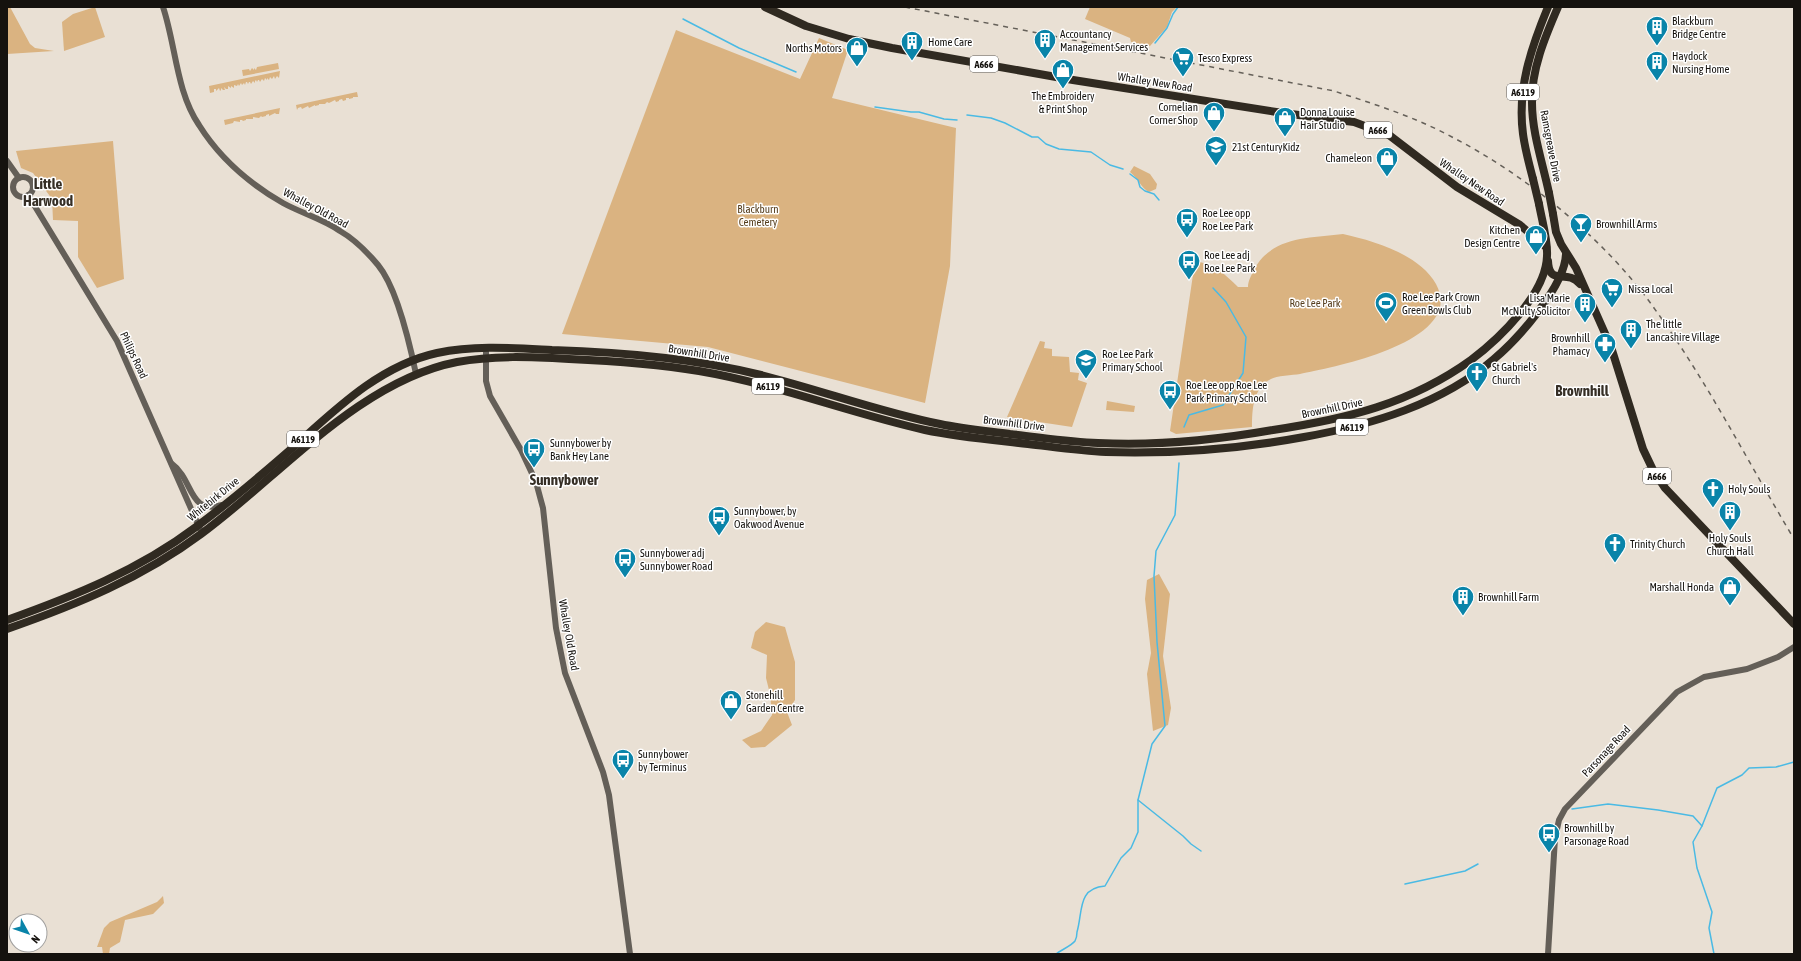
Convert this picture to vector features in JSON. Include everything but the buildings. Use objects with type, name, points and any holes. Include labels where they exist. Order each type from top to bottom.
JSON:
[{"type":"highway","name":"Whalley New Road","points":[[765,7],[806,26],[848,39],[892,48],[1066,79],[1282,113],[1354,122],[1388,135],[1457,187],[1520,226],[1544,235],[1561,244]]},
{"type":"highway","name":"Ramsgreave Drive","points":[[1544,235],[1539,204],[1523,135],[1522,98],[1530,55],[1548,7]]},
{"type":"highway","name":"Ramsgreave Drive","points":[[1558,7],[1540,52],[1532,95],[1535,131],[1556,232],[1561,244]]},
{"type":"highway","name":"Whalley New Road","points":[[1520,226],[1547,253]]},
{"type":"highway","name":"A6119","points":[[1544,235],[1547,253]]},
{"type":"highway","points":[[1547,253],[1553,246],[1561,244]]},
{"type":"highway","name":"A666","points":[[1561,244],[1576,268],[1611,347],[1643,448],[1653,470],[1665,488],[1794,624]]},
{"type":"highway","name":"Brownhill Drive","points":[[413,360],[436,353],[486,347],[603,352],[690,362],[757,374],[946,426],[1091,442],[1164,443],[1235,436],[1310,425],[1373,410],[1411,395],[1439,381],[1467,363],[1490,346],[1506,330],[1525,307],[1537,287],[1544,272],[1547,253]]},
{"type":"highway","name":"A666","points":[[1547,253],[1550,273],[1560,277],[1572,277],[1584,288]]},
{"type":"highway","name":"A6119","points":[[1560,277],[1566,265],[1566,254]]},
{"type":"highway","name":"Brownhill Drive","points":[[416,374],[450,364],[486,359],[522,357],[621,361],[700,371],[799,394],[939,432],[968,437],[1102,452],[1163,452],[1270,444],[1332,432],[1381,418],[1414,407],[1444,392],[1481,370],[1505,350],[1529,324],[1560,277]]},
{"type":"highway","name":"Whitebirk Drive","points":[[7,620],[60,601],[112,578],[155,555],[198,526],[224,505],[349,398],[387,373],[413,360]]},
{"type":"highway","name":"Whitebirk Drive","points":[[7,629],[92,598],[125,582],[159,562],[202,534],[336,423],[389,387],[416,374]]},
{"type":"street","name":"Whalley Old Road","points":[[163,7],[172,38],[188,107],[199,126],[229,162],[243,175],[283,203],[340,231],[363,249],[379,266],[391,289],[409,343],[416,374]]},
{"type":"street","name":"Philips Road","points":[[7,161],[19,178],[27,179],[32,184],[32,189],[28,196]]},
{"type":"street","name":"Philips Road","points":[[19,178],[13,184],[14,192],[20,197],[28,196]]},
{"type":"street","name":"Philips Road","points":[[28,196],[117,341],[202,534]]},
{"type":"street","name":"Whalley Old Road","points":[[486,347],[486,381],[490,396],[521,450],[536,482],[543,508],[558,642],[565,673],[603,772],[609,795],[630,954]]},
{"type":"street","points":[[171,463],[180,470],[197,501],[202,506],[214,508],[224,505]]},
{"type":"street","name":"Parsonage Road","points":[[1548,954],[1556,838],[1559,820],[1565,809],[1677,692],[1704,677],[1747,669],[1778,657],[1794,647]]},
{"type":"green space","points":[[7,7],[10,7],[30,44],[35,48],[54,51],[7,54]]},
{"type":"green space","points":[[95,7],[105,37],[64,51],[62,22],[73,14]]},
{"type":"green space","points":[[1090,7],[1177,7],[1172,12],[1167,27],[1150,46],[1131,42],[1130,38],[1085,19]]},
{"type":"green space","name":"Blackburn Cemetery","points":[[676,30],[800,79],[819,38],[848,50],[832,98],[956,128],[950,266],[925,403],[708,347],[562,334]]},
{"type":"green space","points":[[278,63],[279,69],[243,76],[242,70],[249,69],[250,71],[252,68],[254,70],[254,68],[256,70],[257,67]]},
{"type":"green space","points":[[280,71],[279,78],[277,76],[275,79],[274,76],[272,79],[270,77],[269,80],[265,78],[264,81],[262,79],[260,82],[259,80],[257,82],[256,80],[255,83],[253,81],[251,84],[250,82],[248,84],[246,82],[245,85],[244,83],[242,85],[241,83],[239,86],[238,84],[237,86],[234,85],[234,88],[228,86],[228,89],[224,87],[225,90],[221,88],[220,91],[219,88],[216,91],[216,89],[214,89],[214,92],[210,93],[209,86]]},
{"type":"green space","points":[[357,92],[358,97],[349,99],[346,98],[346,100],[343,101],[342,99],[336,102],[335,100],[309,108],[308,106],[302,109],[301,107],[297,110],[296,105]]},
{"type":"green space","points":[[280,108],[279,114],[275,113],[269,116],[269,114],[259,118],[253,117],[253,119],[246,119],[243,121],[240,120],[240,122],[234,121],[233,123],[225,125],[224,120]]},
{"type":"green space","points":[[113,141],[124,279],[97,288],[78,257],[78,221],[53,220],[52,199],[33,173],[21,168],[16,151]]},
{"type":"green space","points":[[1134,166],[1150,174],[1157,184],[1156,189],[1149,192],[1144,188],[1130,172]]},
{"type":"green space","name":"Roe Lee Park","points":[[1343,234],[1395,250],[1419,265],[1436,284],[1441,304],[1433,321],[1416,336],[1393,348],[1341,365],[1271,379],[1260,388],[1257,393],[1253,406],[1252,427],[1176,434],[1170,431],[1195,261],[1208,264],[1219,270],[1238,287],[1248,287],[1254,270],[1261,259],[1281,245],[1305,238]]},
{"type":"green space","points":[[1040,341],[1045,342],[1044,348],[1052,349],[1052,356],[1069,357],[1070,372],[1079,373],[1078,380],[1087,383],[1072,427],[1007,417]]},
{"type":"green space","points":[[1107,401],[1135,406],[1134,412],[1106,410]]},
{"type":"green space","points":[[1159,574],[1170,594],[1163,656],[1171,708],[1168,725],[1153,731],[1147,674],[1151,653],[1145,599],[1147,580]]},
{"type":"green space","points":[[766,622],[785,627],[795,662],[795,700],[787,712],[792,725],[765,747],[751,748],[742,740],[761,731],[772,715],[770,694],[766,678],[767,655],[751,648],[755,632]]},
{"type":"green space","points":[[163,896],[164,903],[153,914],[125,920],[120,942],[110,948],[109,954],[103,954],[102,947],[97,947],[104,928],[110,922],[157,902]]},
{"type":"waterway","points":[[1155,43],[1167,28],[1178,7]]},
{"type":"waterway","points":[[683,19],[739,48],[796,72]]},
{"type":"waterway","points":[[875,107],[919,112],[944,119],[957,120]]},
{"type":"waterway","points":[[967,115],[991,118],[1005,123],[1032,137],[1038,137],[1046,144],[1059,149],[1091,152],[1110,165],[1123,169]]},
{"type":"waterway","points":[[1130,174],[1138,180],[1140,187],[1145,191],[1154,194],[1159,200]]},
{"type":"waterway","points":[[1184,427],[1189,415],[1223,405],[1243,373],[1246,337],[1226,302],[1213,288]]},
{"type":"waterway","points":[[1056,954],[1075,941],[1085,896],[1090,891],[1105,886],[1121,858],[1131,848],[1138,832],[1138,800],[1152,744],[1165,726],[1157,642],[1154,576],[1156,551],[1175,515],[1179,463]]},
{"type":"waterway","points":[[1714,954],[1709,928],[1712,912],[1697,868],[1693,842],[1702,826],[1717,788],[1742,775],[1749,768],[1776,767],[1794,762]]},
{"type":"waterway","points":[[1138,800],[1201,851]]},
{"type":"waterway","points":[[1572,809],[1608,804],[1658,810],[1693,816],[1702,826]]},
{"type":"waterway","points":[[1405,884],[1465,871],[1478,864]]},
{"type":"railway","points":[[905,7],[1334,91],[1424,123],[1480,152],[1508,170],[1563,211],[1589,234],[1635,283],[1692,364],[1794,539]]},
{"type":"place","name":"Blackburn Bridge Centre","points":[[1657,46]]},
{"type":"place","name":"Accountancy Management Services","points":[[1045,60]]},
{"type":"place","name":"Home Care","points":[[912,62]]},
{"type":"place","name":"Norths Motors","points":[[857,68]]},
{"type":"place","name":"Tesco Express","points":[[1183,78]]},
{"type":"place","name":"Haydock Nursing Home","points":[[1657,82]]},
{"type":"place","name":"The Embroidery & Print Shop","points":[[1063,90]]},
{"type":"place","name":"Cornelian Corner Shop","points":[[1214,132]]},
{"type":"place","name":"Donna Louise Hair Studio","points":[[1285,138]]},
{"type":"place","name":"21st CenturyKidz","points":[[1216,166]]},
{"type":"place","name":"Chameleon","points":[[1387,178]]},
{"type":"place","name":"Roe Lee opp Roe Lee Park","points":[[1187,238]]},
{"type":"place","name":"Brownhill Arms","points":[[1581,244]]},
{"type":"place","name":"Kitchen Design Centre","points":[[1536,256]]},
{"type":"place","name":"Roe Lee adj Roe Lee Park","points":[[1189,280]]},
{"type":"place","name":"Nissa Local","points":[[1612,308]]},
{"type":"place","name":"Roe Lee Park Crown Green Bowls Club","points":[[1386,322]]},
{"type":"place","name":"Lisa Marie McNulty Solicitor","points":[[1585,324]]},
{"type":"place","name":"The little Lancashire Village","points":[[1631,350]]},
{"type":"place","name":"Brownhill Phamacy","points":[[1605,364]]},
{"type":"place","name":"Roe Lee Park Primary School","points":[[1086,380]]},
{"type":"place","name":"St Gabriel's Church","points":[[1477,392]]},
{"type":"place","name":"Roe Lee opp Roe Lee Park Primary School","points":[[1170,410]]},
{"type":"place","name":"Sunnybower by Bank Hey Lane","points":[[534,468]]},
{"type":"place","name":"Holy Souls","points":[[1713,508]]},
{"type":"place","name":"Holy Souls Church Hall","points":[[1730,532]]},
{"type":"place","name":"Sunnybower, by Oakwood Avenue","points":[[719,536]]},
{"type":"place","name":"Trinity Church","points":[[1615,564]]},
{"type":"place","name":"Sunnybower adj Sunnybower Road","points":[[625,578]]},
{"type":"place","name":"Marshall Honda","points":[[1730,606]]},
{"type":"place","name":"Brownhill Farm","points":[[1463,616]]},
{"type":"place","name":"Stonehill Garden Centre","points":[[731,720]]},
{"type":"place","name":"Sunnybower by Terminus","points":[[623,780]]},
{"type":"place","name":"Brownhill by Parsonage Road","points":[[1549,854]]},
{"type":"district","name":"Little Harwood","points":[[48,192]]},
{"type":"district","name":"Brownhill","points":[[1582,390]]},
{"type":"district","name":"Sunnybower","points":[[564,479]]}]
